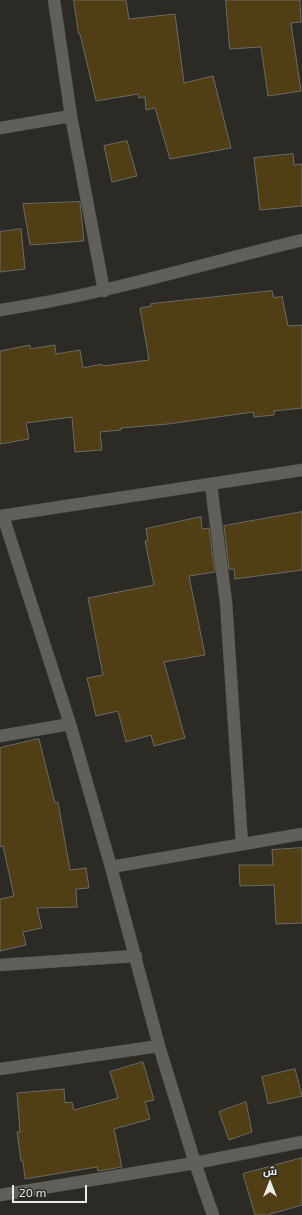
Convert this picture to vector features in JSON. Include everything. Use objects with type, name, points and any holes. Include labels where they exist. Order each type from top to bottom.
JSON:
[{"type":"street","points":[[54,0],[71,116],[104,291]]},
{"type":"street","points":[[0,128],[71,116]]},
{"type":"street","points":[[0,310],[104,291],[302,240]]},
{"type":"street","points":[[213,1215],[195,1163],[159,1046],[136,956],[70,724],[1,516],[302,470]]},
{"type":"street","points":[[211,485],[226,602],[242,844]]},
{"type":"street","points":[[0,736],[70,724]]},
{"type":"street","points":[[111,867],[302,834]]},
{"type":"street","points":[[0,965],[136,956]]},
{"type":"street","points":[[0,1069],[159,1046]]},
{"type":"street","points":[[0,1195],[195,1163],[302,1142]]},
{"type":"building","points":[[74,0],[126,0],[129,19],[175,14],[184,83],[213,76],[231,148],[170,159],[155,108],[146,110],[145,97],[139,98],[138,94],[96,101],[79,34]]},
{"type":"building","points":[[226,0],[300,0],[301,22],[291,23],[301,91],[268,96],[261,47],[230,49]]},
{"type":"building","points":[[127,141],[137,176],[112,182],[104,146]]},
{"type":"building","points":[[293,154],[294,165],[302,164],[302,206],[260,210],[254,158]]},
{"type":"building","points":[[80,202],[84,241],[30,245],[23,204]]},
{"type":"building","points":[[21,229],[25,269],[0,272],[0,232]]},
{"type":"building","points":[[272,291],[274,298],[282,296],[288,326],[302,325],[302,408],[274,411],[274,415],[254,417],[253,412],[168,424],[121,428],[121,430],[100,432],[102,450],[75,452],[72,417],[26,423],[29,439],[0,444],[0,351],[30,345],[30,349],[55,345],[56,354],[80,350],[83,368],[102,364],[103,366],[149,360],[140,308],[151,306],[151,304]]},
{"type":"building","points":[[302,512],[302,570],[235,579],[234,569],[229,569],[224,526]]},
{"type":"building","points":[[201,517],[202,529],[209,528],[215,572],[189,576],[205,655],[164,662],[185,738],[154,746],[151,735],[126,742],[118,711],[96,716],[87,678],[103,675],[88,598],[154,585],[145,541],[148,540],[146,529]]},
{"type":"building","points":[[39,739],[55,803],[58,802],[70,870],[86,868],[89,888],[76,889],[77,907],[37,908],[42,928],[23,932],[26,945],[0,951],[0,899],[14,896],[3,846],[0,847],[0,748]]},
{"type":"building","points":[[302,848],[302,923],[276,924],[274,885],[240,886],[239,865],[273,865],[272,850]]},
{"type":"building","points":[[143,1062],[154,1100],[145,1102],[150,1119],[114,1129],[122,1167],[98,1171],[97,1167],[25,1179],[17,1132],[20,1132],[17,1093],[64,1089],[65,1103],[72,1102],[74,1110],[118,1098],[110,1072]]},
{"type":"building","points":[[295,1069],[302,1096],[268,1104],[262,1077]]},
{"type":"building","points":[[246,1102],[252,1132],[229,1140],[219,1112]]},
{"type":"building","points":[[302,1158],[302,1205],[267,1215],[255,1215],[243,1174]]}]
